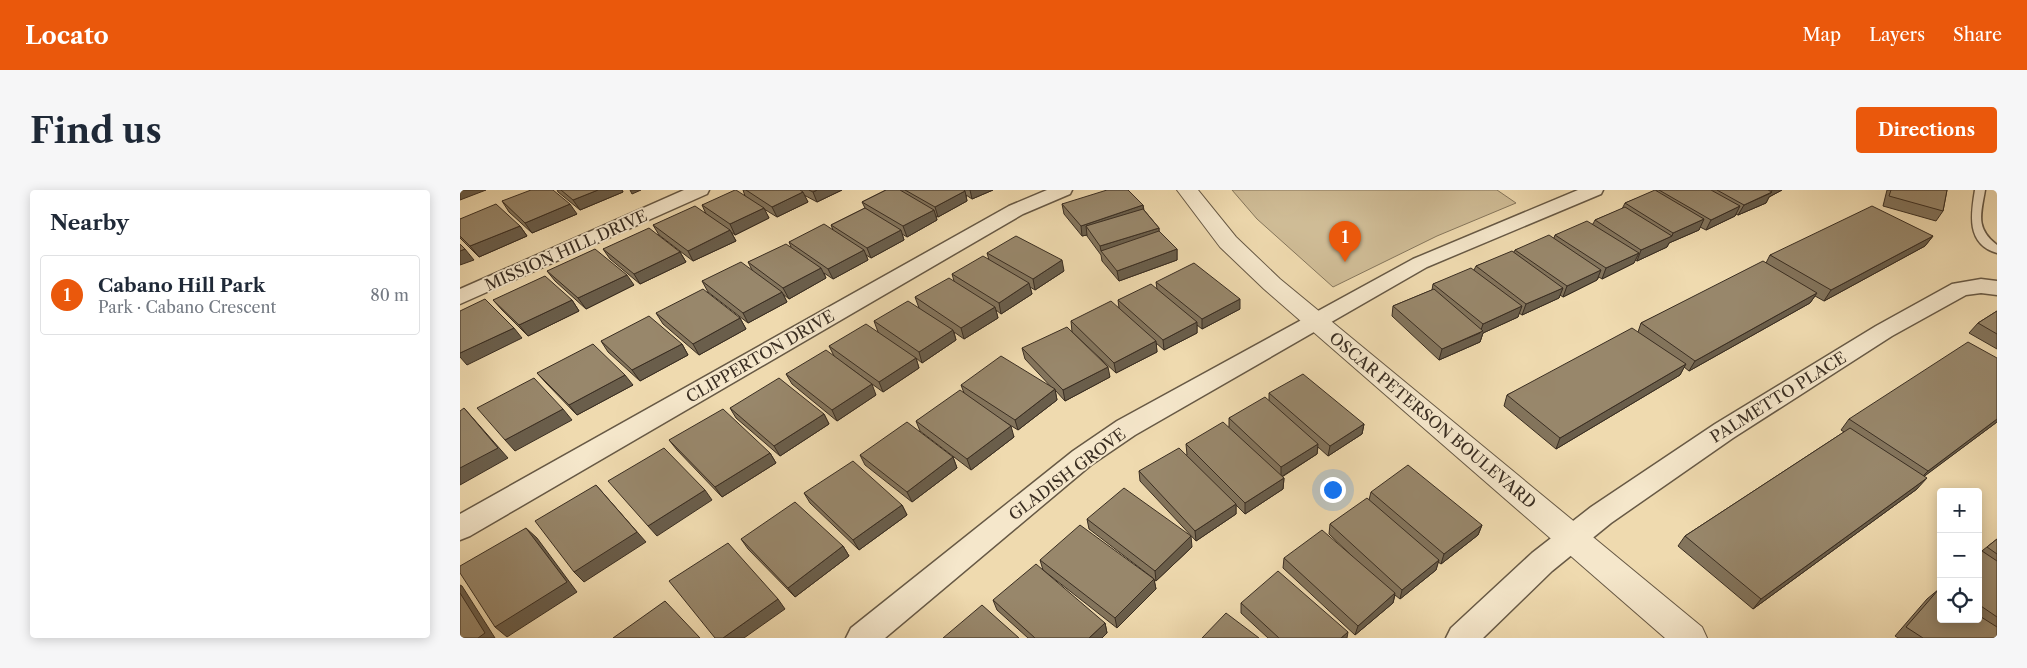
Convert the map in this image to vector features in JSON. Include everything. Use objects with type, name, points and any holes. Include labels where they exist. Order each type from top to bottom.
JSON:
[{"type":"street","name":"MISSION HILL DRIVE","points":[[460,297],[700,190]]},
{"type":"street","name":"CLIPPERTON DRIVE","points":[[460,528],[1016,210],[1063,190]]},
{"type":"street","name":"OSCAR PETERSON BOULEVARD","points":[[1187,190],[1228,242],[1272,284],[1690,638]]},
{"type":"street","name":"GLADISH GROVE","points":[[862,638],[1102,444],[1315,320],[1435,255],[1594,190]]},
{"type":"street","name":"PALMETTO PLACE","points":[[1462,638],[1542,562],[1601,515],[1724,431],[1884,331],[1960,289],[1997,286]]},
{"type":"lane","points":[[1980,190],[1976,225],[1978,233],[1997,250]]},
{"type":"shaded area","points":[[1232,190],[1497,190],[1516,203],[1437,236],[1333,287],[1257,219]]},
{"type":"building","points":[[531,190],[553,190],[570,204],[525,223],[502,201]]},
{"type":"building","points":[[561,190],[598,190],[573,200]]},
{"type":"building","points":[[735,190],[764,208],[730,224],[702,205]]},
{"type":"building","points":[[746,190],[800,190],[803,192],[772,207]]},
{"type":"building","points":[[886,190],[900,190],[934,210],[903,226],[862,202]]},
{"type":"building","points":[[905,190],[964,190],[965,191],[935,207]]},
{"type":"building","points":[[1107,190],[1128,190],[1143,205],[1081,226],[1062,204]]},
{"type":"building","points":[[1655,190],[1704,219],[1673,233],[1625,203]]},
{"type":"building","points":[[1659,190],[1711,190],[1740,206],[1711,220]]},
{"type":"building","points":[[1717,190],[1768,190],[1772,192],[1744,205]]},
{"type":"building","points":[[1891,190],[1947,190],[1943,211],[1889,196]]},
{"type":"building","points":[[496,204],[520,226],[470,246],[460,236],[460,219]]},
{"type":"building","points":[[695,206],[730,230],[688,251],[653,225]]},
{"type":"building","points":[[1872,206],[1933,236],[1831,290],[1770,255]]},
{"type":"building","points":[[1625,207],[1672,236],[1641,250],[1595,220]]},
{"type":"building","points":[[865,208],[901,230],[867,248],[831,225]]},
{"type":"building","points":[[1143,209],[1159,228],[1100,246],[1086,226]]},
{"type":"building","points":[[1587,221],[1639,253],[1606,268],[1555,235]]},
{"type":"building","points":[[824,224],[864,250],[828,269],[789,242]]},
{"type":"building","points":[[649,228],[680,252],[634,274],[603,249]]},
{"type":"building","points":[[1159,231],[1177,249],[1117,271],[1101,251]]},
{"type":"building","points":[[1549,235],[1601,270],[1567,286],[1515,250]]},
{"type":"building","points":[[1016,236],[1062,260],[1033,279],[987,253]]},
{"type":"building","points":[[460,244],[465,249],[460,251]]},
{"type":"building","points":[[786,244],[821,268],[783,288],[748,262]]},
{"type":"building","points":[[595,249],[627,275],[578,298],[547,271]]},
{"type":"building","points":[[1512,251],[1563,288],[1526,304],[1476,266]]},
{"type":"building","points":[[983,256],[1029,283],[999,303],[952,274]]},
{"type":"building","points":[[1763,261],[1817,293],[1695,361],[1641,323]]},
{"type":"building","points":[[741,262],[782,292],[743,313],[702,281]]},
{"type":"building","points":[[1194,263],[1240,299],[1202,319],[1156,282]]},
{"type":"building","points":[[1471,268],[1522,306],[1483,324],[1433,284]]},
{"type":"building","points":[[545,276],[572,300],[519,325],[493,300]]},
{"type":"building","points":[[949,278],[995,307],[961,328],[915,297]]},
{"type":"building","points":[[1151,284],[1197,322],[1163,340],[1118,300]]},
{"type":"building","points":[[703,289],[740,318],[693,344],[656,313]]},
{"type":"building","points":[[1434,289],[1483,331],[1442,349],[1393,306]]},
{"type":"building","points":[[485,299],[514,328],[460,353],[460,311]]},
{"type":"building","points":[[908,301],[953,330],[919,352],[874,321]]},
{"type":"building","points":[[1111,301],[1156,341],[1114,363],[1071,321]]},
{"type":"building","points":[[1997,311],[1997,334],[1978,323]]},
{"type":"building","points":[[649,316],[682,344],[632,370],[601,341]]},
{"type":"building","points":[[866,324],[916,358],[879,382],[829,346]]},
{"type":"building","points":[[1067,327],[1108,367],[1063,390],[1022,348]]},
{"type":"building","points":[[1632,328],[1686,364],[1560,438],[1507,395]]},
{"type":"building","points":[[1968,342],[1997,358],[1997,419],[1928,471],[1849,419]]},
{"type":"building","points":[[593,344],[625,375],[569,405],[537,373]]},
{"type":"building","points":[[826,350],[872,384],[832,410],[786,374]]},
{"type":"building","points":[[1001,356],[1055,389],[1015,420],[961,385]]},
{"type":"building","points":[[1303,374],[1364,424],[1330,446],[1269,393]]},
{"type":"building","points":[[534,378],[563,409],[505,440],[477,408]]},
{"type":"building","points":[[779,378],[824,414],[774,446],[730,408]]},
{"type":"building","points":[[960,390],[1011,426],[967,459],[916,421]]},
{"type":"building","points":[[1265,397],[1318,444],[1281,467],[1229,418]]},
{"type":"building","points":[[464,408],[498,448],[460,468],[460,411]]},
{"type":"building","points":[[723,409],[770,453],[715,487],[669,440]]},
{"type":"building","points":[[907,422],[953,457],[907,492],[860,455]]},
{"type":"building","points":[[1223,422],[1284,478],[1245,503],[1186,444]]},
{"type":"building","points":[[1850,428],[1927,478],[1761,599],[1685,536]]},
{"type":"building","points":[[664,448],[705,490],[648,526],[608,481]]},
{"type":"building","points":[[1179,448],[1236,504],[1195,531],[1139,471]]},
{"type":"building","points":[[853,461],[902,505],[853,540],[804,493]]},
{"type":"building","points":[[1408,465],[1482,525],[1444,554],[1371,492]]},
{"type":"building","points":[[596,485],[637,532],[574,572],[535,521]]},
{"type":"building","points":[[1124,488],[1191,536],[1155,571],[1087,519]]},
{"type":"building","points":[[1367,498],[1439,560],[1402,590],[1330,524]]},
{"type":"building","points":[[795,502],[843,546],[788,588],[741,539]]},
{"type":"building","points":[[1080,525],[1154,579],[1115,618],[1040,560]]},
{"type":"building","points":[[526,528],[567,582],[495,627],[460,573],[460,566]]},
{"type":"building","points":[[1322,530],[1395,593],[1358,626],[1284,558]]},
{"type":"building","points":[[1997,539],[1997,554],[1987,547]]},
{"type":"building","points":[[728,543],[778,599],[723,638],[715,638],[669,581]]},
{"type":"building","points":[[1982,551],[1997,561],[1997,617],[1982,607]]},
{"type":"building","points":[[1036,564],[1105,623],[1089,638],[1035,638],[993,600]]},
{"type":"building","points":[[1278,571],[1348,632],[1341,638],[1279,638],[1241,603]]},
{"type":"building","points":[[1937,591],[1937,623],[1982,623],[1982,618],[1997,627],[1997,638],[1923,638],[1906,627]]},
{"type":"building","points":[[460,593],[485,633],[478,638],[460,638]]},
{"type":"building","points":[[665,601],[700,638],[613,638]]},
{"type":"building","points":[[982,605],[1019,638],[943,638]]},
{"type":"building","points":[[1226,613],[1259,638],[1202,638]]},
{"type":"place","name":"Cabano Hill Park","points":[[1345,262]]}]
